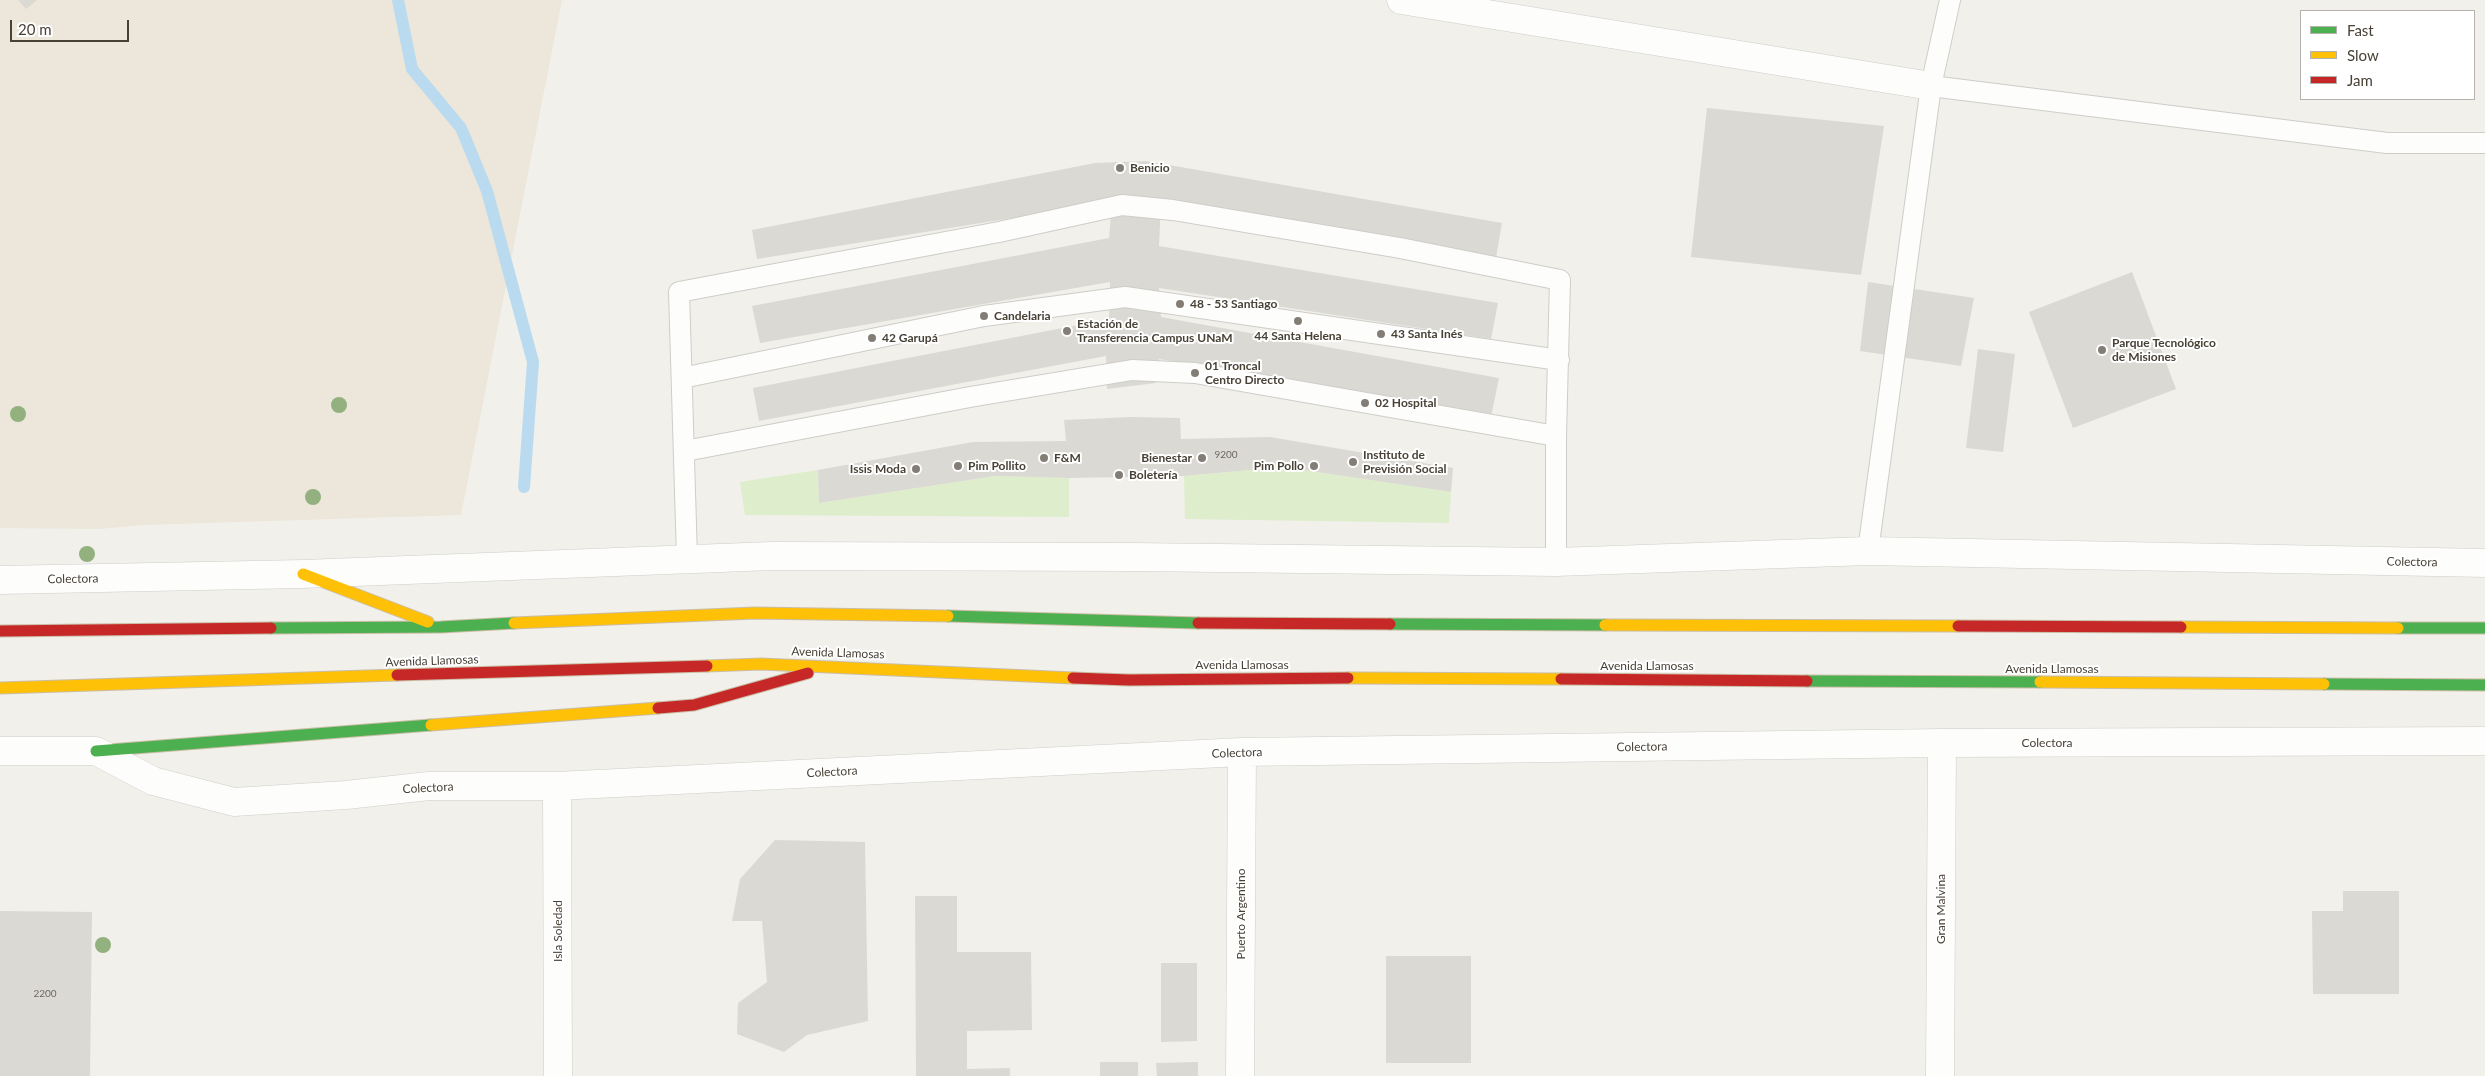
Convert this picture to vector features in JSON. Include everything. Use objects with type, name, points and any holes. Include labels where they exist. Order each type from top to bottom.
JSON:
[{"type":"highway","points":[[303,574],[441,627]]},
{"type":"highway","points":[[0,632],[184,628],[441,627],[571,619],[755,613],[874,614],[1176,623],[2485,628]]},
{"type":"highway","name":"Avenida Llamosas","points":[[0,688],[751,664],[1129,680],[1369,678],[2485,685]]},
{"type":"highway","points":[[96,751],[694,705],[830,666]]},
{"type":"street","points":[[1401,0],[1931,86]]},
{"type":"street","name":"Colectora","points":[[0,580],[303,574],[687,558],[1133,557],[1556,562],[1868,551],[2485,563]]},
{"type":"street","name":"Colectora","points":[[0,751],[96,751],[153,781],[234,802],[346,795],[428,786],[557,786],[1242,752],[1942,743],[2485,741]]},
{"type":"street","name":"Gran Malvina","points":[[1940,1076],[1942,743]]},
{"type":"street","name":"Puerto Argentino","points":[[1240,1076],[1242,752]]},
{"type":"street","name":"Isla Soledad","points":[[557,786],[558,1076]]},
{"type":"lane","points":[[1868,551],[1931,86],[1950,0]]},
{"type":"lane","points":[[1931,86],[2387,143],[2485,143]]},
{"type":"lane","points":[[687,558],[679,292],[999,232],[1122,204],[1173,210],[1372,244],[1560,280],[1556,436],[1556,562]]},
{"type":"lane","points":[[682,378],[984,316],[1125,297],[1559,360]]},
{"type":"lane","points":[[685,452],[970,397],[1132,370],[1195,373],[1556,436]]},
{"type":"shaded area","points":[[0,0],[562,0],[461,515],[143,525],[99,529],[0,528]]},
{"type":"green space","points":[[1283,467],[1451,492],[1449,523],[1185,519],[1184,476]]},
{"type":"green space","points":[[818,470],[819,503],[995,476],[1069,478],[1069,517],[745,515],[740,482]]},
{"type":"building","points":[[18,0],[37,0],[26,9]]},
{"type":"building","points":[[1707,108],[1884,126],[1861,275],[1691,257]]},
{"type":"building","points":[[1146,161],[1502,223],[1496,258],[1161,202],[1159,246],[1498,303],[1491,339],[1159,288],[1161,317],[1499,378],[1491,417],[1159,359],[1156,383],[1107,389],[1106,356],[759,421],[753,388],[1109,319],[1110,282],[760,343],[752,306],[1109,238],[1112,202],[757,259],[752,230],[1095,163]]},
{"type":"building","name":"Parque Tecnológico de Misiones","points":[[2132,272],[2176,389],[2073,428],[2029,312]]},
{"type":"building","points":[[1868,282],[1974,298],[1961,366],[1860,351]]},
{"type":"building","points":[[1978,349],[2015,354],[2003,452],[1966,448]]},
{"type":"building","points":[[1132,417],[1180,418],[1181,439],[1270,437],[1453,468],[1451,492],[1283,467],[1184,476],[1069,478],[995,476],[819,503],[818,470],[973,442],[1066,441],[1064,420]]},
{"type":"building","points":[[775,840],[865,842],[868,1021],[807,1035],[784,1052],[737,1034],[738,1003],[767,982],[762,921],[732,921],[740,879]]},
{"type":"building","points":[[2343,891],[2399,891],[2399,994],[2313,994],[2312,911],[2343,911]]},
{"type":"building","points":[[915,896],[957,896],[957,952],[1031,952],[1032,1030],[967,1031],[967,1069],[1010,1068],[1010,1076],[916,1076]]},
{"type":"building","points":[[0,911],[92,912],[90,1076],[0,1076]]},
{"type":"building","points":[[1386,956],[1471,956],[1471,1063],[1386,1063]]},
{"type":"building","points":[[1161,963],[1197,963],[1197,1041],[1161,1042]]},
{"type":"building","points":[[1100,1062],[1138,1062],[1138,1076],[1100,1076]]},
{"type":"building","points":[[1198,1062],[1198,1076],[1157,1076],[1156,1063]]},
{"type":"waterway","points":[[398,0],[412,69],[461,128],[487,191],[533,362],[524,487]]},
{"type":"traffic: fast","points":[[948,616],[1198,623]]},
{"type":"traffic: fast","points":[[271,628],[441,627],[514,623]]},
{"type":"traffic: fast","points":[[1390,624],[1605,625]]},
{"type":"traffic: fast","points":[[2398,628],[2485,628]]},
{"type":"traffic: fast","points":[[1807,681],[2040,682]]},
{"type":"traffic: fast","points":[[2324,684],[2485,685]]},
{"type":"traffic: fast","points":[[96,751],[431,725]]},
{"type":"traffic: slow","points":[[303,574],[428,622]]},
{"type":"traffic: slow","points":[[514,623],[755,613],[948,616]]},
{"type":"traffic: slow","points":[[1605,625],[1958,626]]},
{"type":"traffic: slow","points":[[2181,627],[2398,628]]},
{"type":"traffic: slow","points":[[707,666],[761,664],[1073,678]]},
{"type":"traffic: slow","points":[[0,688],[397,675]]},
{"type":"traffic: slow","points":[[1348,678],[1561,679]]},
{"type":"traffic: slow","points":[[2040,682],[2324,684]]},
{"type":"traffic: slow","points":[[431,725],[658,708]]},
{"type":"traffic: jam","points":[[1198,623],[1390,624]]},
{"type":"traffic: jam","points":[[1958,626],[2181,627]]},
{"type":"traffic: jam","points":[[0,631],[271,628]]},
{"type":"traffic: jam","points":[[397,675],[707,666]]},
{"type":"traffic: jam","points":[[658,708],[694,705],[808,673]]},
{"type":"traffic: jam","points":[[1073,678],[1129,680],[1348,678]]},
{"type":"traffic: jam","points":[[1561,679],[1807,681]]},
{"type":"place","name":"Benicio","points":[[1120,168]]},
{"type":"place","name":"48 - 53 Santiago","points":[[1180,304]]},
{"type":"place","name":"Candelaria","points":[[984,316]]},
{"type":"place","name":"44 Santa Helena","points":[[1298,321]]},
{"type":"place","name":"Estación de Transferencia Campus UNaM","points":[[1067,331]]},
{"type":"place","name":"43 Santa Inés","points":[[1381,334]]},
{"type":"place","name":"42 Garupá","points":[[872,338]]},
{"type":"place","name":"Parque Tecnológico de Misiones","points":[[2102,350]]},
{"type":"place","name":"01 Troncal Centro Directo","points":[[1195,373]]},
{"type":"place","name":"02 Hospital","points":[[1365,403]]},
{"type":"place","name":"F&M","points":[[1044,458]]},
{"type":"place","name":"Bienestar","points":[[1202,458]]},
{"type":"place","name":"Instituto de Previsión Social","points":[[1353,462]]},
{"type":"place","name":"Pim Pollito","points":[[958,466]]},
{"type":"place","name":"Pim Pollo","points":[[1314,466]]},
{"type":"place","name":"Issis Moda","points":[[916,469]]},
{"type":"place","name":"Boletería","points":[[1119,475]]}]
